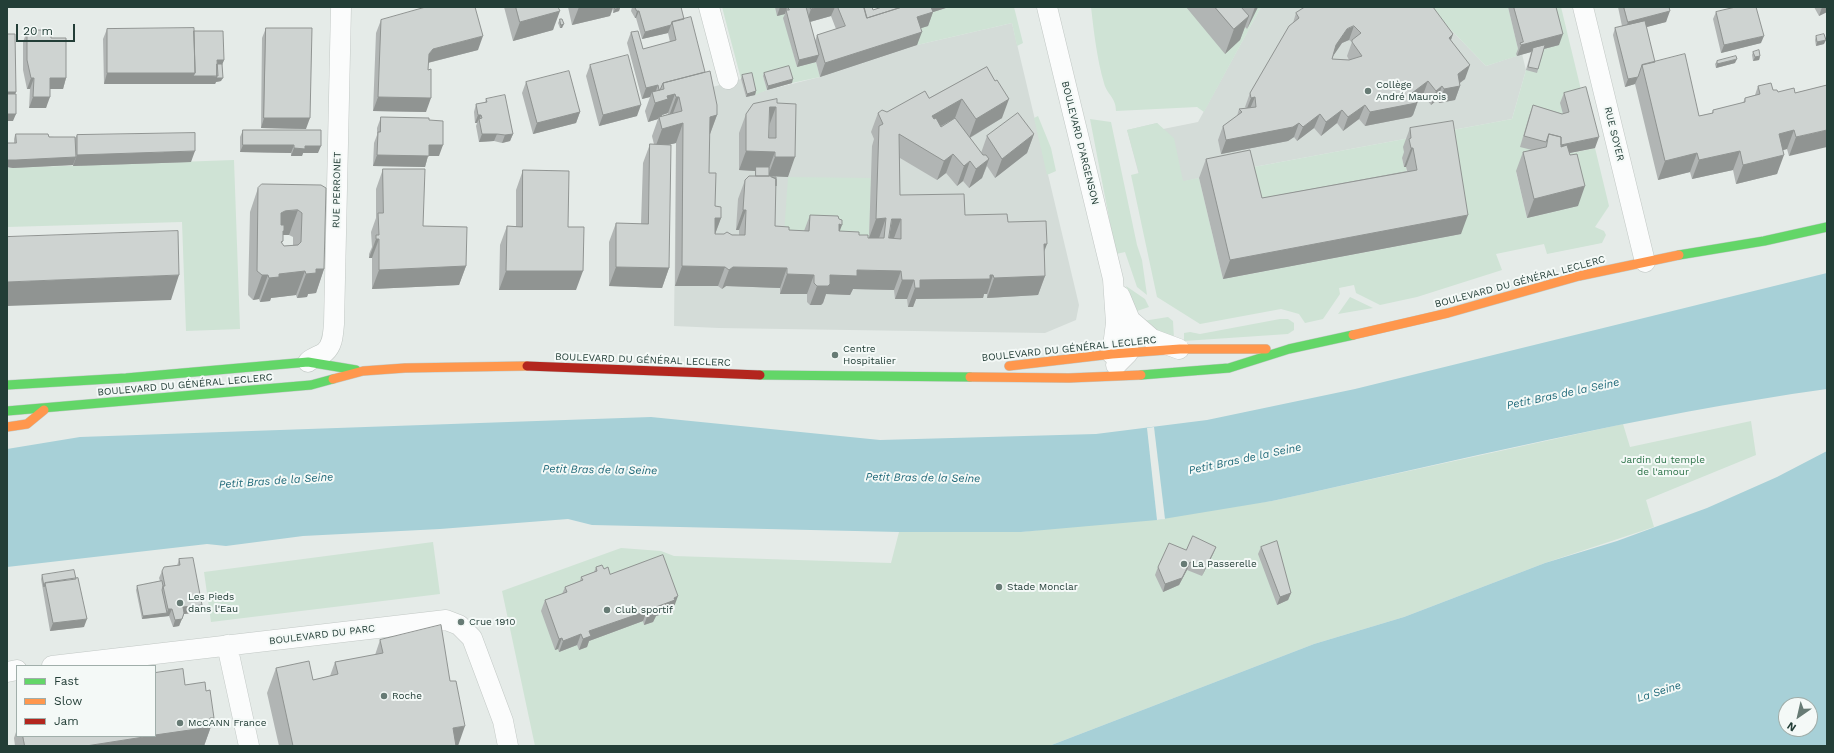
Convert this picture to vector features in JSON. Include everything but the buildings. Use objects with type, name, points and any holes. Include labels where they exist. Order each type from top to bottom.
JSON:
[{"type":"main road","name":"BOULEVARD DU GÉNÉRAL LECLERC","points":[[7,385],[126,378],[308,362],[363,371],[514,366],[752,375],[1069,378],[1182,373],[1229,368],[1289,349],[1448,313],[1579,276],[1645,262],[1764,241],[1827,227]]},
{"type":"main road","name":"BOULEVARD DU GÉNÉRAL LECLERC","points":[[923,376],[1120,353],[1180,349],[1289,349]]},
{"type":"main road","name":"BOULEVARD DU GÉNÉRAL LECLERC","points":[[7,411],[311,385],[363,371]]},
{"type":"main road","points":[[7,376],[25,384]]},
{"type":"main road","points":[[7,427],[27,424],[46,408]]},
{"type":"street","name":"RUE PERRONET","points":[[308,362],[313,357],[325,352],[329,348],[333,336],[341,7]]},
{"type":"street","points":[[709,7],[728,79]]},
{"type":"street","name":"BOULEVARD D'ARGENSON","points":[[1047,7],[1113,279],[1130,320],[1152,339],[1180,349]]},
{"type":"street","name":"RUE SOYER","points":[[1583,7],[1645,262]]},
{"type":"street","name":"BOULEVARD D'ARGENSON","points":[[1113,279],[1120,353]]},
{"type":"street","name":"BOULEVARD D'ARGENSON","points":[[1120,353],[1130,320]]},
{"type":"street","points":[[1084,377],[1116,365],[1120,353]]},
{"type":"street","name":"BOULEVARD DU PARC","points":[[60,665],[446,620],[459,625],[472,638],[503,721],[508,746]]},
{"type":"street","points":[[227,645],[249,746]]},
{"type":"shaded area","name":"Collège André Maurois","points":[[1261,7],[1429,7],[1486,66],[1522,54],[1526,70],[1512,119],[1243,169],[1143,190],[1127,130],[1157,123],[1163,129],[1198,122]]},
{"type":"shaded area","points":[[1012,23],[1079,305],[1076,320],[1045,333],[674,326],[676,143],[655,148],[652,136],[675,130],[668,113],[660,116],[661,118],[648,122],[645,111],[702,90],[741,79],[746,97],[767,90],[820,77],[917,45]]},
{"type":"green space","points":[[722,7],[775,7],[785,14],[786,17],[784,18],[797,67],[816,62],[820,77],[792,83],[788,70],[763,76],[767,90],[755,95],[750,77],[741,79]]},
{"type":"green space","points":[[949,7],[1014,7],[1023,43],[1017,46],[1012,23],[917,45],[912,31],[924,15]]},
{"type":"green space","points":[[1091,7],[1186,7],[1235,15],[1247,29],[1253,7],[1261,7],[1204,112],[1197,107],[1116,111],[1115,102],[1105,87],[1096,46]]},
{"type":"green space","points":[[1429,7],[1508,7],[1519,53],[1517,56],[1486,66]]},
{"type":"green space","points":[[1550,7],[1561,7],[1583,98],[1542,153],[1516,172],[1527,218],[1578,206],[1558,156],[1595,148],[1609,206],[1595,227],[1604,231],[1606,235],[1602,243],[1547,254],[1544,244],[1496,254],[1502,270],[1417,297],[1380,305],[1356,293],[1354,285],[1339,288],[1340,294],[1323,319],[1305,323],[1299,314],[1281,309],[1200,324],[1157,297],[1131,175],[1139,173],[1127,130],[1157,123],[1174,138],[1183,181],[1199,178],[1223,279],[1461,234],[1405,157],[1402,158],[1404,167],[1406,167],[1410,189],[1255,218],[1243,169],[1512,119],[1526,70]]},
{"type":"green space","points":[[1038,116],[1051,148],[1056,171],[1047,175],[1034,118]]},
{"type":"green space","points":[[1090,119],[1111,122],[1137,245],[1142,260],[1147,295],[1137,287],[1125,252],[1116,254]]},
{"type":"green space","points":[[234,160],[240,329],[186,331],[182,222],[7,227],[7,168]]},
{"type":"green space","points":[[788,177],[871,178],[869,238],[784,234]]},
{"type":"green space","points":[[1126,286],[1145,299],[1149,307],[1137,311]]},
{"type":"green space","points":[[1350,297],[1373,308],[1338,314]]},
{"type":"green space","points":[[1168,317],[1173,321],[1174,339],[1164,338],[1143,321]]},
{"type":"green space","points":[[1280,319],[1288,319],[1294,323],[1294,330],[1288,334],[1184,341],[1184,333],[1190,332],[1200,334]]},
{"type":"green space","name":"Stade Monclar","points":[[1751,421],[1756,455],[1646,500],[1654,527],[1545,563],[1404,617],[1314,644],[1049,746],[535,746],[502,591],[621,548],[661,551],[674,556],[891,563],[899,532],[1021,532],[1272,501],[1623,424],[1630,447]]},
{"type":"green space","points":[[433,542],[440,594],[211,622],[204,572]]},
{"type":"water","name":"Petit Bras de la Seine","points":[[1827,273],[1827,389],[1618,425],[1272,501],[1157,520],[1021,532],[899,532],[592,525],[568,519],[440,529],[303,536],[226,546],[207,544],[7,567],[7,449],[80,437],[651,417],[880,440],[1096,434],[1207,420],[1355,389]]},
{"type":"water","name":"La Seine","points":[[1827,451],[1827,746],[1049,746],[1314,644],[1404,617],[1545,563],[1617,541],[1707,508],[1777,477]]},
{"type":"pier","points":[[1154,427],[1165,519],[1157,520],[1147,428]]},
{"type":"traffic: fast","points":[[1679,255],[1764,241],[1827,227]]},
{"type":"traffic: fast","points":[[1141,375],[1229,368],[1289,349],[1353,335]]},
{"type":"traffic: fast","points":[[7,385],[126,378],[308,362],[356,370]]},
{"type":"traffic: fast","points":[[760,375],[970,377]]},
{"type":"traffic: fast","points":[[7,411],[311,385],[333,379]]},
{"type":"traffic: slow","points":[[1353,335],[1448,313],[1579,276],[1679,255]]},
{"type":"traffic: slow","points":[[1009,366],[1112,354],[1180,349],[1266,349]]},
{"type":"traffic: slow","points":[[333,379],[363,371],[405,368],[527,366]]},
{"type":"traffic: slow","points":[[970,377],[1069,378],[1141,375]]},
{"type":"traffic: slow","points":[[7,427],[27,424],[44,410]]},
{"type":"traffic: jam","points":[[527,366],[760,375]]},
{"type":"place","name":"Collège André Maurois","points":[[1368,91]]},
{"type":"place","name":"Centre Hospitalier","points":[[835,355]]},
{"type":"place","name":"La Passerelle","points":[[1184,564]]},
{"type":"place","name":"Stade Monclar","points":[[999,587]]},
{"type":"place","name":"Les Pieds dans l'Eau","points":[[180,603]]},
{"type":"place","name":"Club sportif","points":[[607,610]]},
{"type":"place","name":"Crue 1910","points":[[461,622]]},
{"type":"place","name":"Roche","points":[[384,696]]},
{"type":"place","name":"McCANN France","points":[[180,723]]},
{"type":"park label","name":"Jardin du temple de l'amour","points":[[1663,466]]}]
